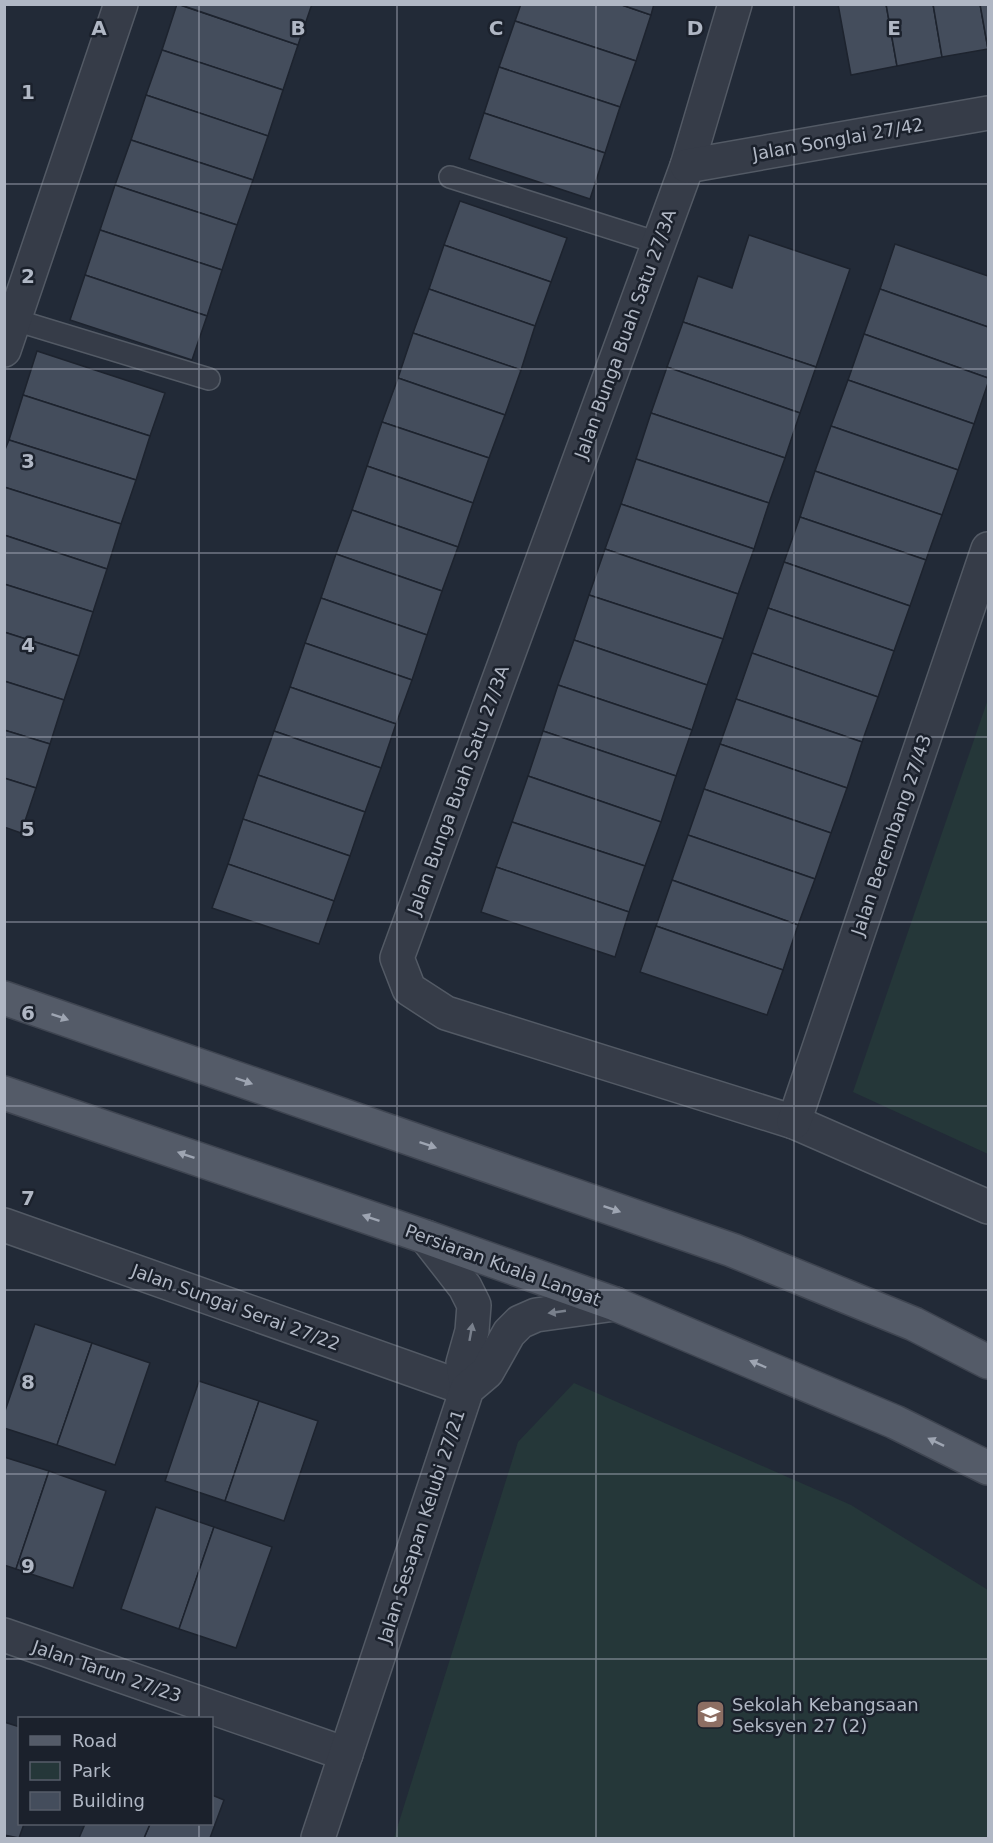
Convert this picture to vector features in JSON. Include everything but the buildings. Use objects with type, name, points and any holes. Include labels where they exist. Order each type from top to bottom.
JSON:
[{"type":"main road","points":[[4,998],[732,1250],[914,1324],[988,1362]]},
{"type":"main road","name":"Persiaran Kuala Langat","points":[[4,1093],[615,1304],[895,1422],[988,1468]]},
{"type":"street","points":[[4,350],[121,4]]},
{"type":"street","name":"Jalan Bunga Buah Satu 27/3A","points":[[735,4],[687,166],[397,958],[409,989],[446,1013],[794,1122],[988,1207]]},
{"type":"street","name":"Jalan Songlai 27/42","points":[[687,166],[988,113]]},
{"type":"street","name":"Jalan Berembang 27/43","points":[[794,1122],[988,549]]},
{"type":"street","name":"Jalan Sungai Serai 27/22","points":[[4,1225],[467,1389]]},
{"type":"street","points":[[426,1237],[465,1287],[474,1305],[472,1331],[463,1363],[467,1389]]},
{"type":"street","name":"Jalan Sesapan Kelubi 27/21","points":[[318,1839],[467,1389],[487,1372],[509,1333],[520,1322],[536,1315],[615,1304]]},
{"type":"street","name":"Jalan Tarun 27/23","points":[[4,1635],[346,1754]]},
{"type":"lane","points":[[450,177],[658,243]]},
{"type":"lane","points":[[15,320],[208,379]]},
{"type":"green space","points":[[988,699],[988,1154],[853,1092]]},
{"type":"green space","name":"Sekolah Kebangsaan Seksyen 27 (2)","points":[[574,1383],[851,1505],[988,1590],[988,1838],[394,1838],[518,1442]]},
{"type":"place","name":"Sekolah Kebangsaan Seksyen 27 (2)","points":[[711,1714]]}]
